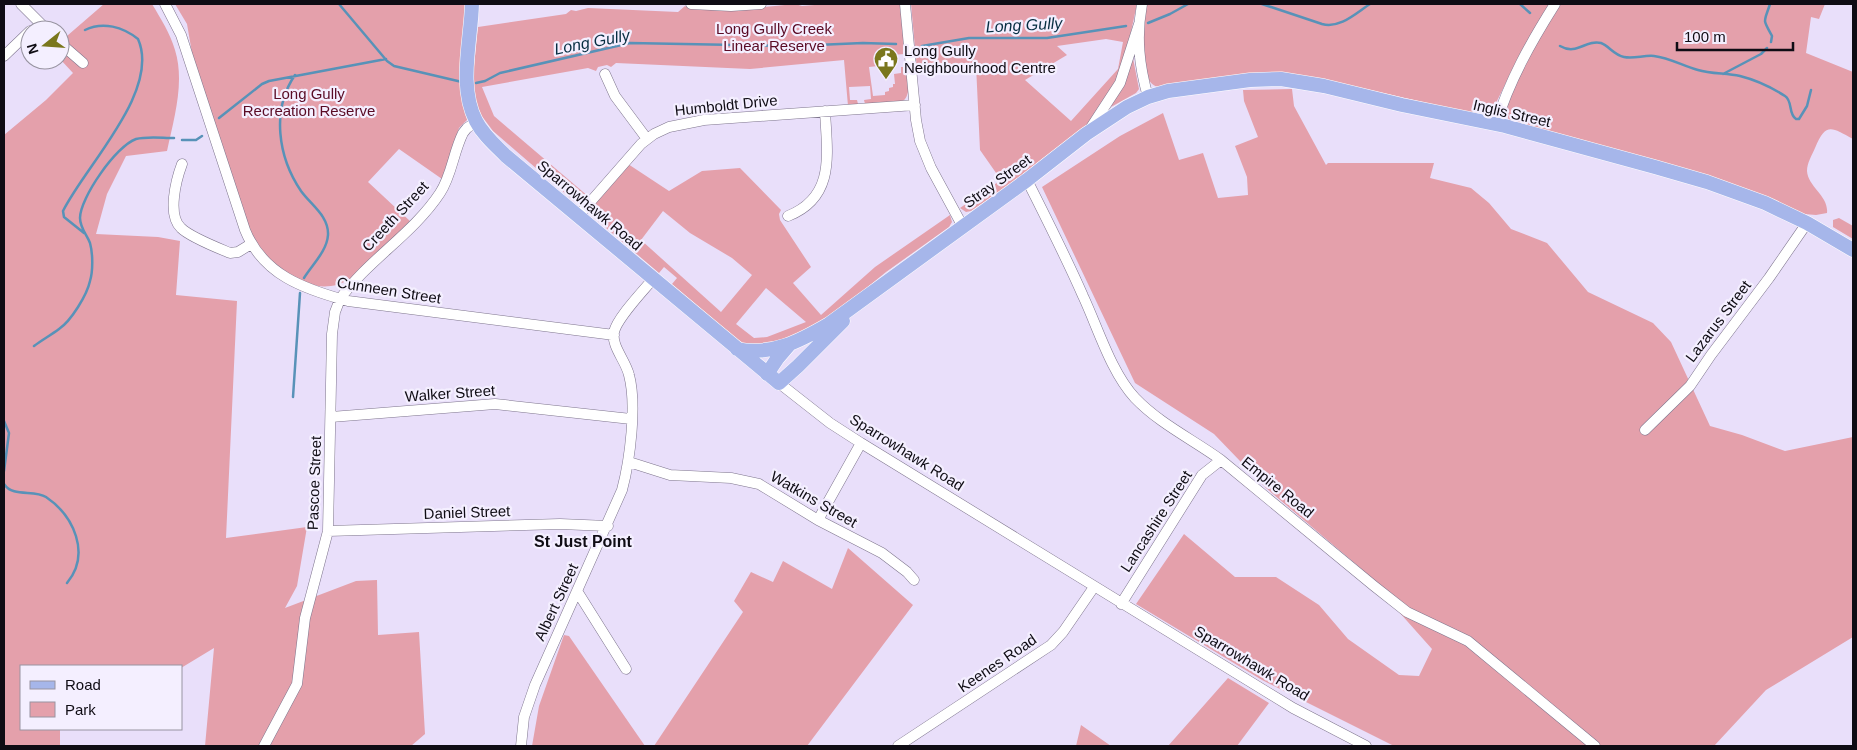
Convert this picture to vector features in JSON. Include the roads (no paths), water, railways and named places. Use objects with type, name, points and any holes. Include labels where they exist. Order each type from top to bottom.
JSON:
[{"type":"main road","points":[[472,4],[468,85],[470,105],[476,122]]},
{"type":"main road","name":"Inglis Street","points":[[1148,96],[1217,83],[1258,79],[1281,79],[1310,83],[1402,105],[1496,124],[1707,182],[1765,203],[1807,223],[1853,250]]},
{"type":"main road","name":"Stray Street","points":[[738,349],[762,352],[789,345],[829,324],[962,225],[1027,180],[1086,134],[1117,112],[1148,96]]},
{"type":"main road","name":"Sparrowhawk Road","points":[[476,122],[496,146],[779,383]]},
{"type":"main road","name":"Stray Street","points":[[779,383],[811,354],[868,296]]},
{"type":"main road","points":[[767,374],[776,359],[789,345]]},
{"type":"street","points":[[21,4],[37,20]]},
{"type":"street","name":"Cunneen Street","points":[[165,4],[182,35],[235,202],[251,244],[265,263],[281,275],[340,299],[369,305],[614,335]]},
{"type":"street","points":[[691,4],[731,6],[761,4]]},
{"type":"street","points":[[905,4],[918,131],[924,153],[962,225]]},
{"type":"street","points":[[1142,4],[1139,24],[1139,60],[1148,96]]},
{"type":"street","points":[[1496,124],[1505,96],[1530,44],[1555,4]]},
{"type":"street","points":[[1086,134],[1120,83],[1139,24]]},
{"type":"street","points":[[4,56],[20,40]]},
{"type":"street","points":[[70,52],[83,63]]},
{"type":"street","points":[[605,74],[615,96],[647,139]]},
{"type":"street","name":"Humboldt Drive","points":[[578,216],[634,151],[661,130],[686,122],[915,105]]},
{"type":"street","points":[[788,216],[809,204],[823,184],[827,159],[825,111]]},
{"type":"street","name":"Creeth Street","points":[[340,299],[422,216],[434,201],[449,177],[464,133],[467,128],[476,122]]},
{"type":"street","points":[[182,164],[176,180],[174,206],[175,218],[180,228],[230,253],[238,252],[251,244]]},
{"type":"street","name":"Empire Road","points":[[1027,180],[1073,274],[1115,367],[1134,396],[1154,416],[1174,430],[1198,442],[1407,612],[1468,641],[1595,746]]},
{"type":"street","name":"Lazarus Street","points":[[1645,430],[1690,386],[1807,223]]},
{"type":"street","points":[[614,335],[620,320],[653,279]]},
{"type":"street","name":"Pascoe Street","points":[[264,746],[297,684],[305,618],[328,531],[332,334],[335,312],[340,299]]},
{"type":"street","name":"Albert Street","points":[[521,746],[524,717],[531,695],[548,654],[608,526],[622,490],[629,462],[632,398],[629,374],[614,335]]},
{"type":"street","name":"Sparrowhawk Road","points":[[779,383],[830,423],[861,444],[1293,708],[1366,746]]},
{"type":"street","name":"Walker Street","points":[[331,417],[495,404],[631,419]]},
{"type":"street","points":[[818,520],[861,444]]},
{"type":"street","name":"Lancashire Street","points":[[1121,604],[1202,475],[1221,460]]},
{"type":"street","name":"Watkins Street","points":[[629,462],[670,475],[731,478],[751,481],[767,488],[818,520],[882,553],[907,572],[914,580]]},
{"type":"street","name":"Daniel Street","points":[[328,531],[560,524],[608,526]]},
{"type":"street","name":"Keenes Road","points":[[898,746],[1051,645],[1063,632],[1094,587]]},
{"type":"street","points":[[577,591],[626,669]]},
{"type":"waterway","name":"Long Gully","points":[[339,4],[387,61],[394,66],[462,82]]},
{"type":"waterway","name":"Long Gully","points":[[1148,23],[1188,4]]},
{"type":"waterway","name":"Long Gully","points":[[1262,4],[1329,25],[1348,19],[1370,4]]},
{"type":"waterway","name":"Long Gully","points":[[1520,4],[1530,13]]},
{"type":"waterway","points":[[1770,4],[1765,20],[1772,36],[1771,42]]},
{"type":"waterway","points":[[84,233],[64,217],[63,211],[117,128],[130,104],[139,81],[142,59],[138,39],[126,31],[106,26],[92,27],[85,30]]},
{"type":"waterway","name":"Long Gully","points":[[922,46],[969,38],[1047,38],[1126,26]]},
{"type":"waterway","name":"Long Gully","points":[[1560,46],[1571,49],[1596,42],[1607,46],[1624,57],[1654,56],[1666,58],[1703,71],[1746,78],[1763,84],[1785,96],[1796,119],[1799,119],[1807,106],[1811,90]]},
{"type":"waterway","name":"Long Gully","points":[[476,83],[485,81],[500,73],[630,43],[793,46],[863,43],[896,44]]},
{"type":"waterway","points":[[1723,74],[1761,54],[1767,48]]},
{"type":"waterway","points":[[219,118],[262,84],[269,81],[386,59]]},
{"type":"waterway","points":[[295,75],[287,89],[280,118],[283,149],[293,178],[301,191],[323,216],[328,228],[325,247],[304,278]]},
{"type":"waterway","points":[[182,140],[196,140],[202,136]]},
{"type":"waterway","points":[[34,346],[64,325],[86,293],[92,272],[92,252],[80,218],[86,198],[100,174],[119,151],[136,139],[150,137],[174,138]]},
{"type":"waterway","points":[[293,397],[300,293]]},
{"type":"waterway","points":[[4,421],[9,433],[4,471]]},
{"type":"waterway","points":[[4,484],[13,491],[46,497],[64,514],[76,536],[78,548],[78,560],[74,572],[67,583]]},
{"type":"place","name":"Long Gully Neighbourhood Centre","points":[[886,80]]},
{"type":"district","name":"St Just Point","points":[[583,541]]},
{"type":"park label","name":"Long Gully Creek Linear Reserve","points":[[774,36]]},
{"type":"park label","name":"Long Gully Recreation Reserve","points":[[309,102]]}]
